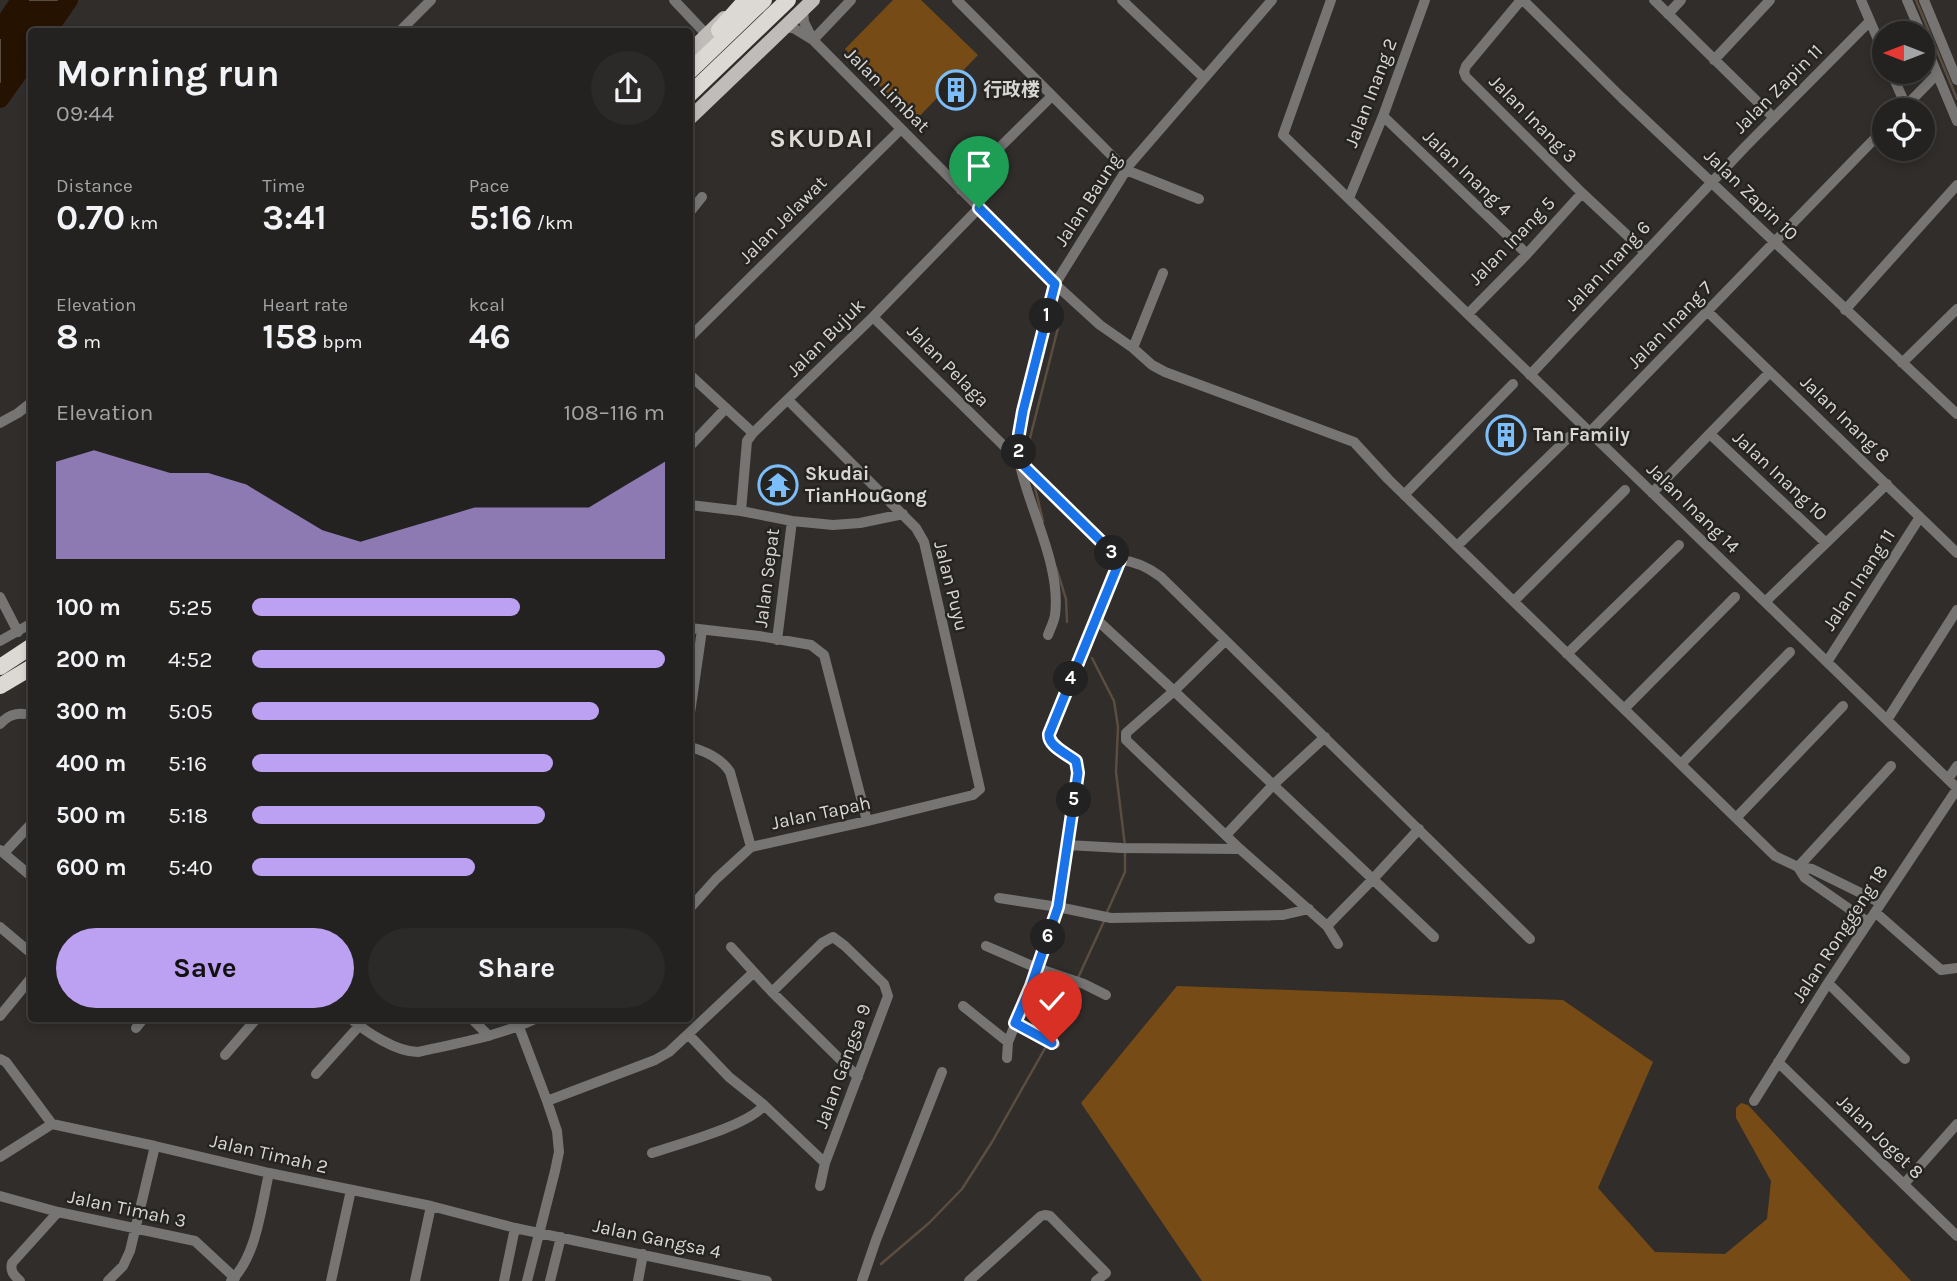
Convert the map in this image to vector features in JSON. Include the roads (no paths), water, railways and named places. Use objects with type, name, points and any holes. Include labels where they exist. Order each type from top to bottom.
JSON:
[{"type":"highway","points":[[693,60],[745,0]]},
{"type":"highway","points":[[693,68],[764,0]]},
{"type":"highway","points":[[693,91],[788,0]]},
{"type":"highway","points":[[0,667],[28,649]]},
{"type":"highway","points":[[0,686],[28,669]]},
{"type":"main road","points":[[693,48],[745,0]]},
{"type":"main road","points":[[693,114],[808,5]]},
{"type":"street","points":[[403,28],[431,0]]},
{"type":"street","points":[[674,0],[706,34]]},
{"type":"street","points":[[813,40],[851,0]]},
{"type":"street","points":[[957,0],[1126,170],[1199,199]]},
{"type":"street","points":[[1122,0],[1203,78]]},
{"type":"street","name":"Jalan Baung","points":[[1019,461],[1019,434],[1023,411],[1055,284],[1126,170],[1272,0]]},
{"type":"street","name":"Jalan Inang 14","points":[[1331,0],[1283,135],[1957,789]]},
{"type":"street","name":"Jalan Inang 2","points":[[1349,198],[1425,0]]},
{"type":"street","name":"Jalan Zapin 10","points":[[1522,0],[1957,414]]},
{"type":"street","name":"Jalan Inang 3","points":[[1522,0],[1466,66],[1466,77],[1645,252]]},
{"type":"street","points":[[1654,0],[1774,118]]},
{"type":"street","points":[[1668,14],[1681,0]]},
{"type":"street","points":[[1714,60],[1770,0]]},
{"type":"street","points":[[1861,0],[1872,26]]},
{"type":"street","points":[[1907,0],[1916,21]]},
{"type":"street","points":[[1924,0],[1957,80]]},
{"type":"street","name":"Jalan Limbat","points":[[808,5],[804,22],[813,40]]},
{"type":"street","name":"Jalan Zapin 11","points":[[1713,183],[1870,21]]},
{"type":"street","name":"Jalan Limbat","points":[[784,26],[813,40],[1055,284],[1100,325],[1152,365],[1165,373],[1353,442],[1404,495],[1775,856],[1798,867]]},
{"type":"street","points":[[1914,98],[1937,74],[1957,121]]},
{"type":"street","points":[[961,190],[1052,96]]},
{"type":"street","name":"Jalan Inang 4","points":[[1382,116],[1527,254]]},
{"type":"street","name":"Jalan Jelawat","points":[[693,334],[901,129]]},
{"type":"street","name":"Jalan Inang 7","points":[[1590,432],[1872,142]]},
{"type":"street","name":"Jalan Inang 6","points":[[1530,374],[1713,183]]},
{"type":"street","points":[[1845,310],[1957,185]]},
{"type":"street","name":"Jalan Inang 5","points":[[1468,314],[1582,193]]},
{"type":"street","points":[[693,208],[702,197]]},
{"type":"street","name":"Jalan Bujuk","points":[[753,433],[873,317],[979,208]]},
{"type":"street","points":[[1133,348],[1163,273]]},
{"type":"street","points":[[1902,363],[1957,309]]},
{"type":"street","name":"Jalan Inang 8","points":[[1708,312],[1957,553]]},
{"type":"street","name":"Jalan Pelaga","points":[[873,317],[1019,461],[1056,594],[1055,617],[1048,635]]},
{"type":"street","points":[[1652,493],[1770,372]]},
{"type":"street","points":[[693,377],[753,433],[747,441],[741,511]]},
{"type":"street","points":[[1404,495],[1513,384]]},
{"type":"street","points":[[1948,405],[1957,396]]},
{"type":"street","name":"Jalan Puyu","points":[[788,400],[916,528],[924,542],[980,789]]},
{"type":"street","points":[[0,422],[28,405]]},
{"type":"street","points":[[693,443],[726,408]]},
{"type":"street","name":"Jalan Inang 10","points":[[1710,434],[1826,543]]},
{"type":"street","points":[[1457,546],[1569,437]]},
{"type":"street","points":[[1019,461],[1120,560],[1152,570],[1530,939]]},
{"type":"street","points":[[1765,602],[1887,484]]},
{"type":"street","points":[[1514,601],[1625,490]]},
{"type":"street","points":[[693,505],[833,525],[860,523],[902,514]]},
{"type":"street","name":"Jalan Inang 11","points":[[1827,662],[1920,517]]},
{"type":"street","name":"Jalan Sepat","points":[[777,640],[792,521]]},
{"type":"street","points":[[1567,653],[1679,545]]},
{"type":"street","points":[[1007,1058],[1007,1042],[1058,907],[1078,773],[1076,761],[1051,744],[1048,740],[1049,734],[1120,560]]},
{"type":"street","points":[[0,597],[18,632]]},
{"type":"street","points":[[1624,709],[1735,597]]},
{"type":"street","points":[[1886,720],[1957,610]]},
{"type":"street","points":[[1096,620],[1274,784],[1434,937]]},
{"type":"street","points":[[0,641],[28,626]]},
{"type":"street","points":[[693,628],[811,645],[824,655],[867,821]]},
{"type":"street","points":[[693,692],[702,630]]},
{"type":"street","points":[[1224,641],[1174,691],[1126,733],[1126,740],[1240,849],[1327,926],[1338,944]]},
{"type":"street","points":[[1681,764],[1790,652]]},
{"type":"street","points":[[1736,818],[1843,706]]},
{"type":"street","points":[[0,724],[12,715],[24,714]]},
{"type":"street","points":[[1226,835],[1274,784],[1325,737]]},
{"type":"street","points":[[693,748],[716,758],[730,772],[751,847]]},
{"type":"street","points":[[1948,779],[1957,765]]},
{"type":"street","points":[[1798,867],[1892,766]]},
{"type":"street","name":"Jalan Tapah","points":[[693,905],[751,847],[973,795],[980,789]]},
{"type":"street","name":"Jalan Ronggeng 18","points":[[1754,1101],[1828,983],[1957,789]]},
{"type":"street","points":[[28,827],[2,852],[28,874]]},
{"type":"street","points":[[1327,926],[1419,829]]},
{"type":"street","points":[[1067,845],[1240,849]]},
{"type":"street","points":[[1798,867],[1812,869],[1875,913],[1941,970],[1957,968]]},
{"type":"street","points":[[1798,867],[1805,878],[1875,913]]},
{"type":"street","points":[[999,898],[1106,917],[1283,915],[1309,909]]},
{"type":"street","points":[[0,927],[28,951]]},
{"type":"street","name":"Jalan Gangsa 9","points":[[772,992],[822,943],[833,937],[884,984],[888,996],[825,1163],[820,1186]]},
{"type":"street","points":[[986,946],[1106,995]]},
{"type":"street","points":[[731,947],[753,973],[858,1077]]},
{"type":"street","points":[[547,1101],[655,1060],[669,1052],[753,973]]},
{"type":"street","points":[[0,1016],[28,982]]},
{"type":"street","points":[[1828,983],[1905,1059]]},
{"type":"street","points":[[963,1006],[1007,1042]]},
{"type":"street","points":[[136,1028],[141,1022]]},
{"type":"street","points":[[225,1055],[254,1022]]},
{"type":"street","points":[[316,1074],[354,1022],[402,1051],[418,1052],[489,1036],[529,1022]]},
{"type":"street","points":[[475,1022],[489,1036]]},
{"type":"street","points":[[1015,1023],[1050,1042]]},
{"type":"street","points":[[519,1027],[547,1101],[559,1152],[527,1281]]},
{"type":"street","points":[[689,1035],[729,1077],[764,1105],[825,1163]]},
{"type":"street","points":[[0,1059],[6,1062],[52,1124],[0,1157]]},
{"type":"street","name":"Jalan Joget 8","points":[[1778,1062],[1957,1236]]},
{"type":"street","points":[[862,1281],[942,1072]]},
{"type":"street","points":[[652,1153],[745,1121],[760,1112],[764,1105]]},
{"type":"street","name":"Jalan Timah 2","points":[[52,1124],[431,1206],[538,1233]]},
{"type":"street","points":[[1903,1184],[1957,1124]]},
{"type":"street","points":[[108,1281],[123,1266],[130,1251],[155,1146]]},
{"type":"street","points":[[233,1279],[250,1253],[269,1173]]},
{"type":"street","points":[[331,1281],[351,1190]]},
{"type":"street","name":"Jalan Timah 3","points":[[0,1196],[58,1212],[195,1241],[233,1279]]},
{"type":"street","points":[[415,1281],[431,1206]]},
{"type":"street","points":[[20,1281],[12,1274],[12,1263],[58,1212]]},
{"type":"street","points":[[969,1281],[1045,1215],[1050,1216],[1106,1273],[1096,1281]]},
{"type":"street","points":[[504,1281],[514,1228]]},
{"type":"street","name":"Jalan Gangsa 4","points":[[538,1233],[768,1281]]},
{"type":"street","points":[[551,1281],[561,1237]]},
{"type":"street","points":[[638,1281],[643,1254]]},
{"type":"waterway","points":[[0,30],[20,0]]},
{"type":"waterway","points":[[50,28],[69,0]]},
{"type":"waterway","points":[[1916,0],[1957,99]]},
{"type":"waterway","points":[[0,99],[28,60]]},
{"type":"waterway","points":[[1031,466],[1030,438],[1059,324]]},
{"type":"waterway","points":[[1033,479],[1043,521]]},
{"type":"waterway","points":[[1056,567],[1066,599],[1067,622]]},
{"type":"waterway","points":[[1092,658],[1114,701],[1118,727],[1116,772],[1125,846]]},
{"type":"waterway","points":[[1107,912],[1125,872],[1125,853]]},
{"type":"waterway","points":[[1077,980],[1105,919]]},
{"type":"waterway","points":[[1051,1037],[1075,986]]},
{"type":"waterway","points":[[881,1264],[929,1223],[962,1189],[1048,1043]]},
{"type":"place","name":"行政楼","points":[[956,90]]},
{"type":"place","name":"Tan Family","points":[[1506,435]]},
{"type":"place","name":"Skudai TianHouGong","points":[[778,485]]},
{"type":"district","name":"SKUDAI","points":[[822,138]]}]
